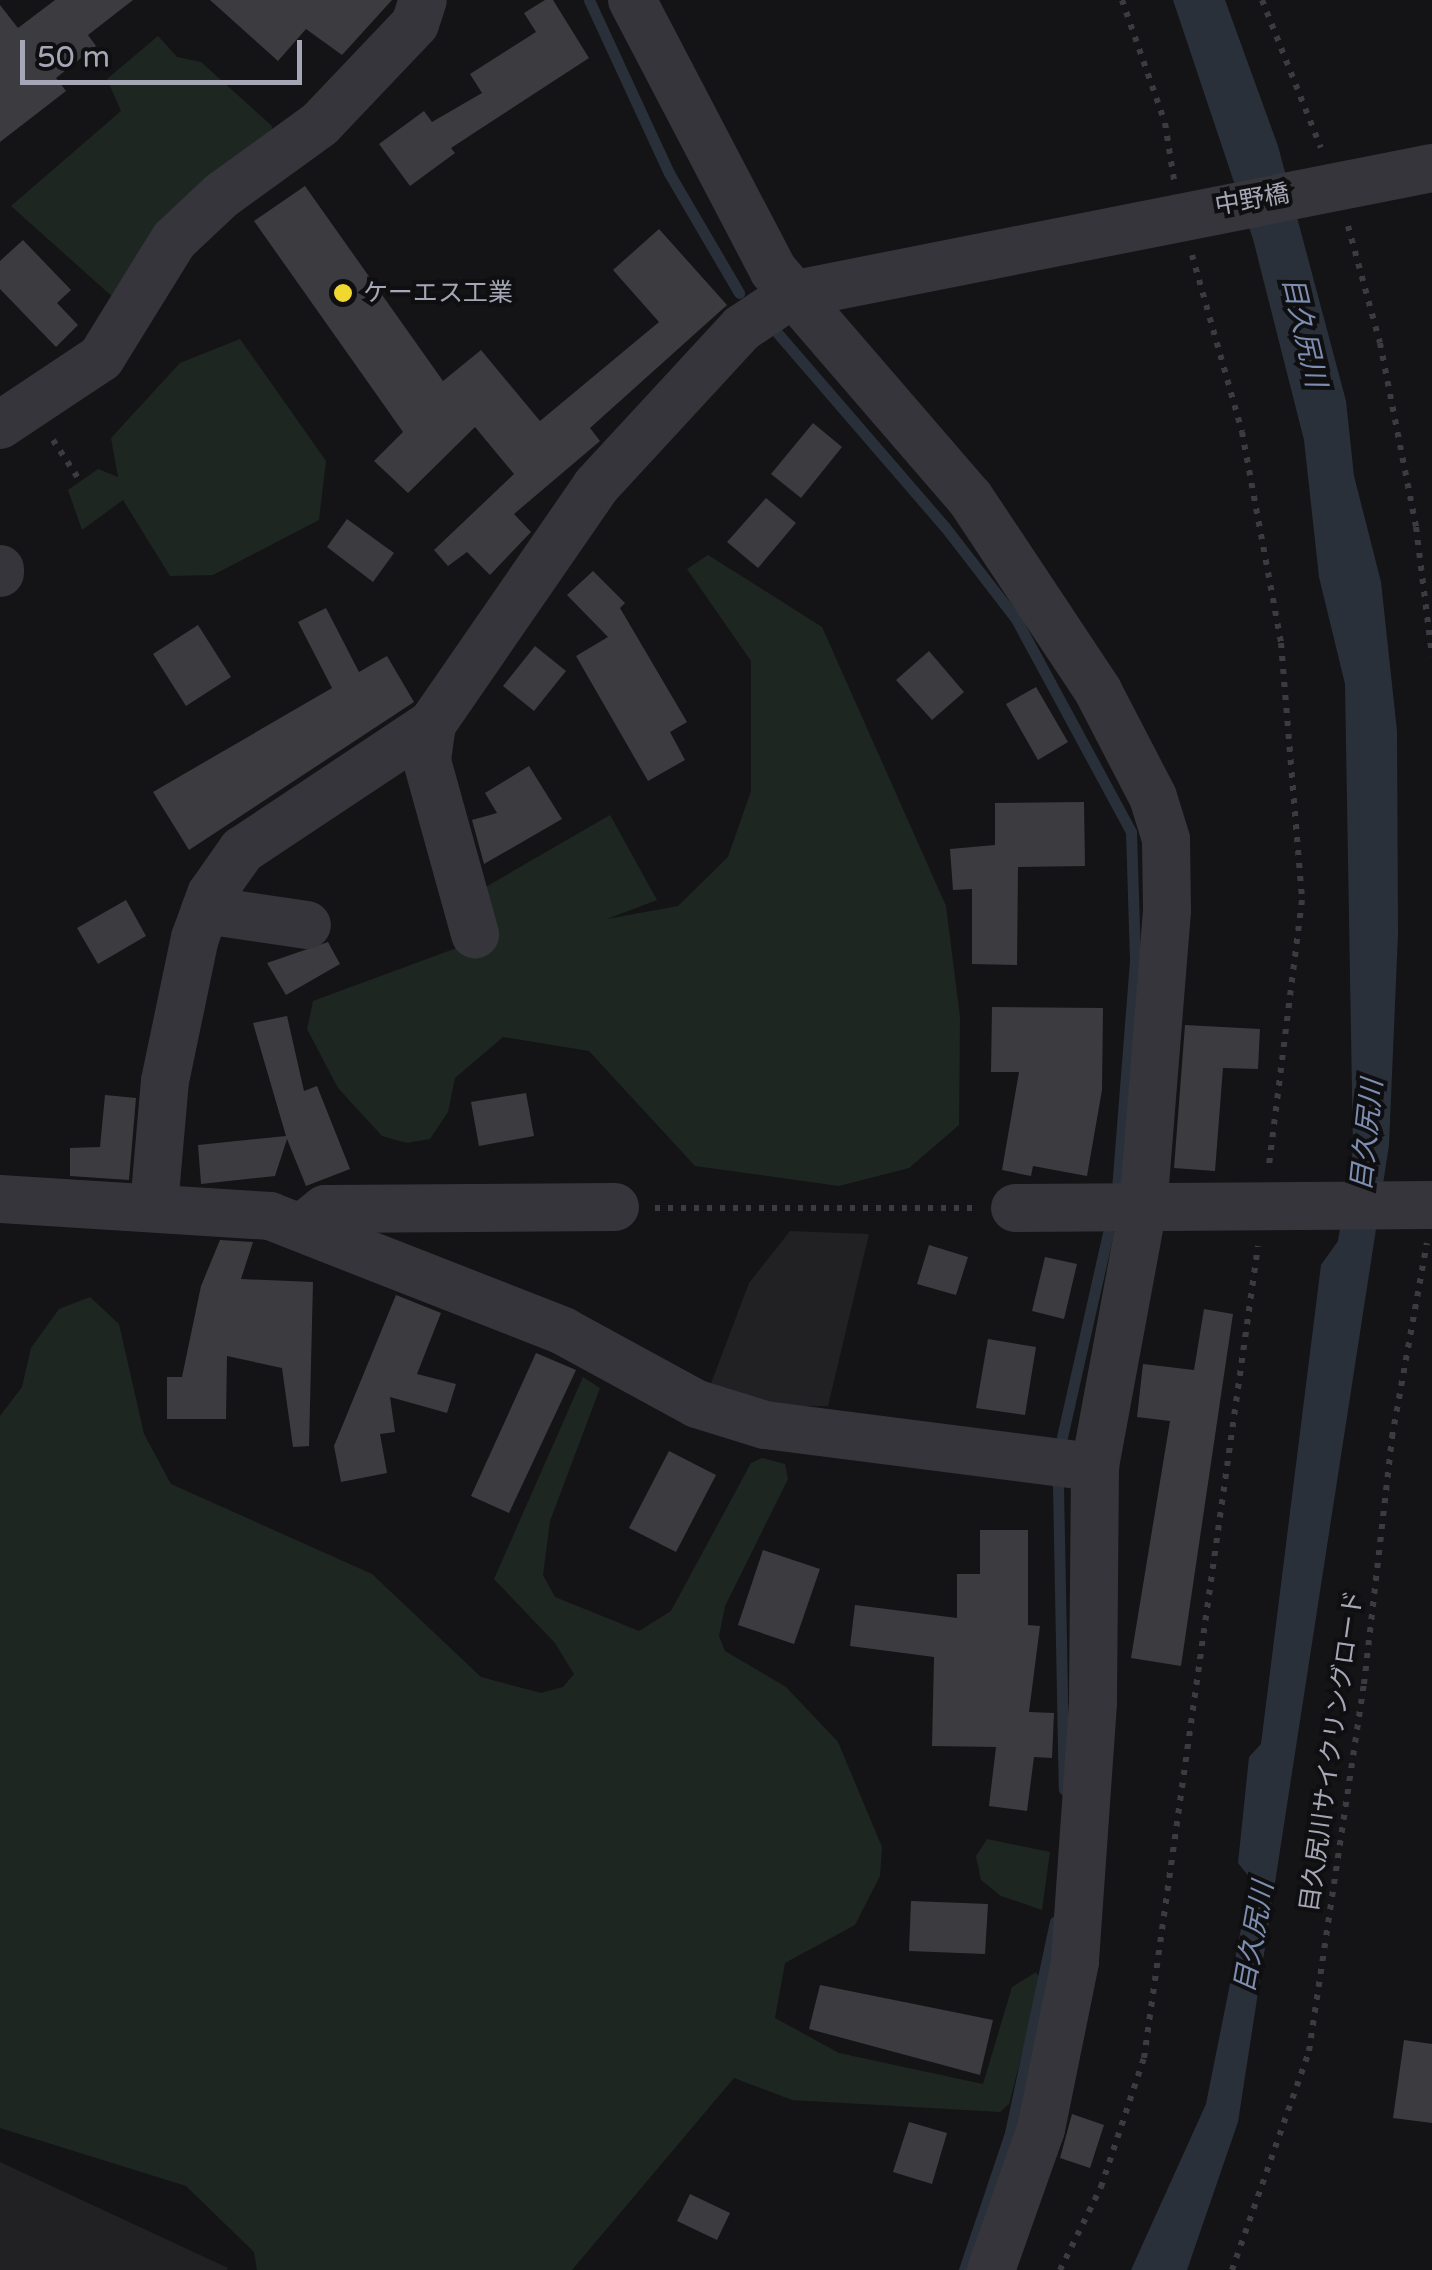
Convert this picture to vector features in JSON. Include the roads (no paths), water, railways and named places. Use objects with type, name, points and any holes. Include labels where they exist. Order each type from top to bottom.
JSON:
[{"type":"street","points":[[10,411],[101,358],[174,240],[222,195],[320,124],[415,24],[423,0]]},
{"type":"street","points":[[632,0],[704,147],[791,295],[970,498],[1098,691],[1153,797],[1166,839],[1167,911],[1144,1207],[1094,1467],[1094,1704],[1076,1962],[1041,2129],[991,2270]]},
{"type":"street","name":"中野橋","points":[[791,295],[1178,214],[1432,168]]},
{"type":"street","points":[[154,1206],[165,1080],[205,910],[242,850],[432,724],[596,486],[742,328],[791,295]]},
{"type":"street","points":[[432,724],[427,761],[475,934]]},
{"type":"street","points":[[205,910],[307,925]]},
{"type":"street","points":[[0,1199],[270,1216],[304,1226],[563,1332],[697,1404],[766,1426],[1094,1467]]},
{"type":"street","points":[[1015,1208],[1276,1202],[1432,1206]]},
{"type":"street","points":[[304,1226],[326,1210],[627,1208]]},
{"type":"water","name":"目久尻川","points":[[1173,0],[1225,0],[1278,146],[1346,401],[1354,476],[1381,582],[1397,731],[1398,933],[1389,1145],[1238,2122],[1187,2270],[1131,2270],[1206,2104],[1251,1879],[1238,1863],[1249,1757],[1261,1744],[1321,1265],[1338,1241],[1353,1150],[1345,684],[1319,577],[1304,440],[1253,239]]},
{"type":"waterway","points":[[589,0],[669,173],[739,293]]},
{"type":"waterway","points":[[774,329],[945,527],[1016,619],[1131,832],[1135,961],[1117,1188]]},
{"type":"waterway","points":[[1062,1437],[1108,1233]]},
{"type":"waterway","points":[[1058,1486],[1064,1789]]},
{"type":"waterway","points":[[964,2270],[1010,2133],[1055,1922]]},
{"type":"place","name":"ケーエス工業","points":[[343,293]]}]
